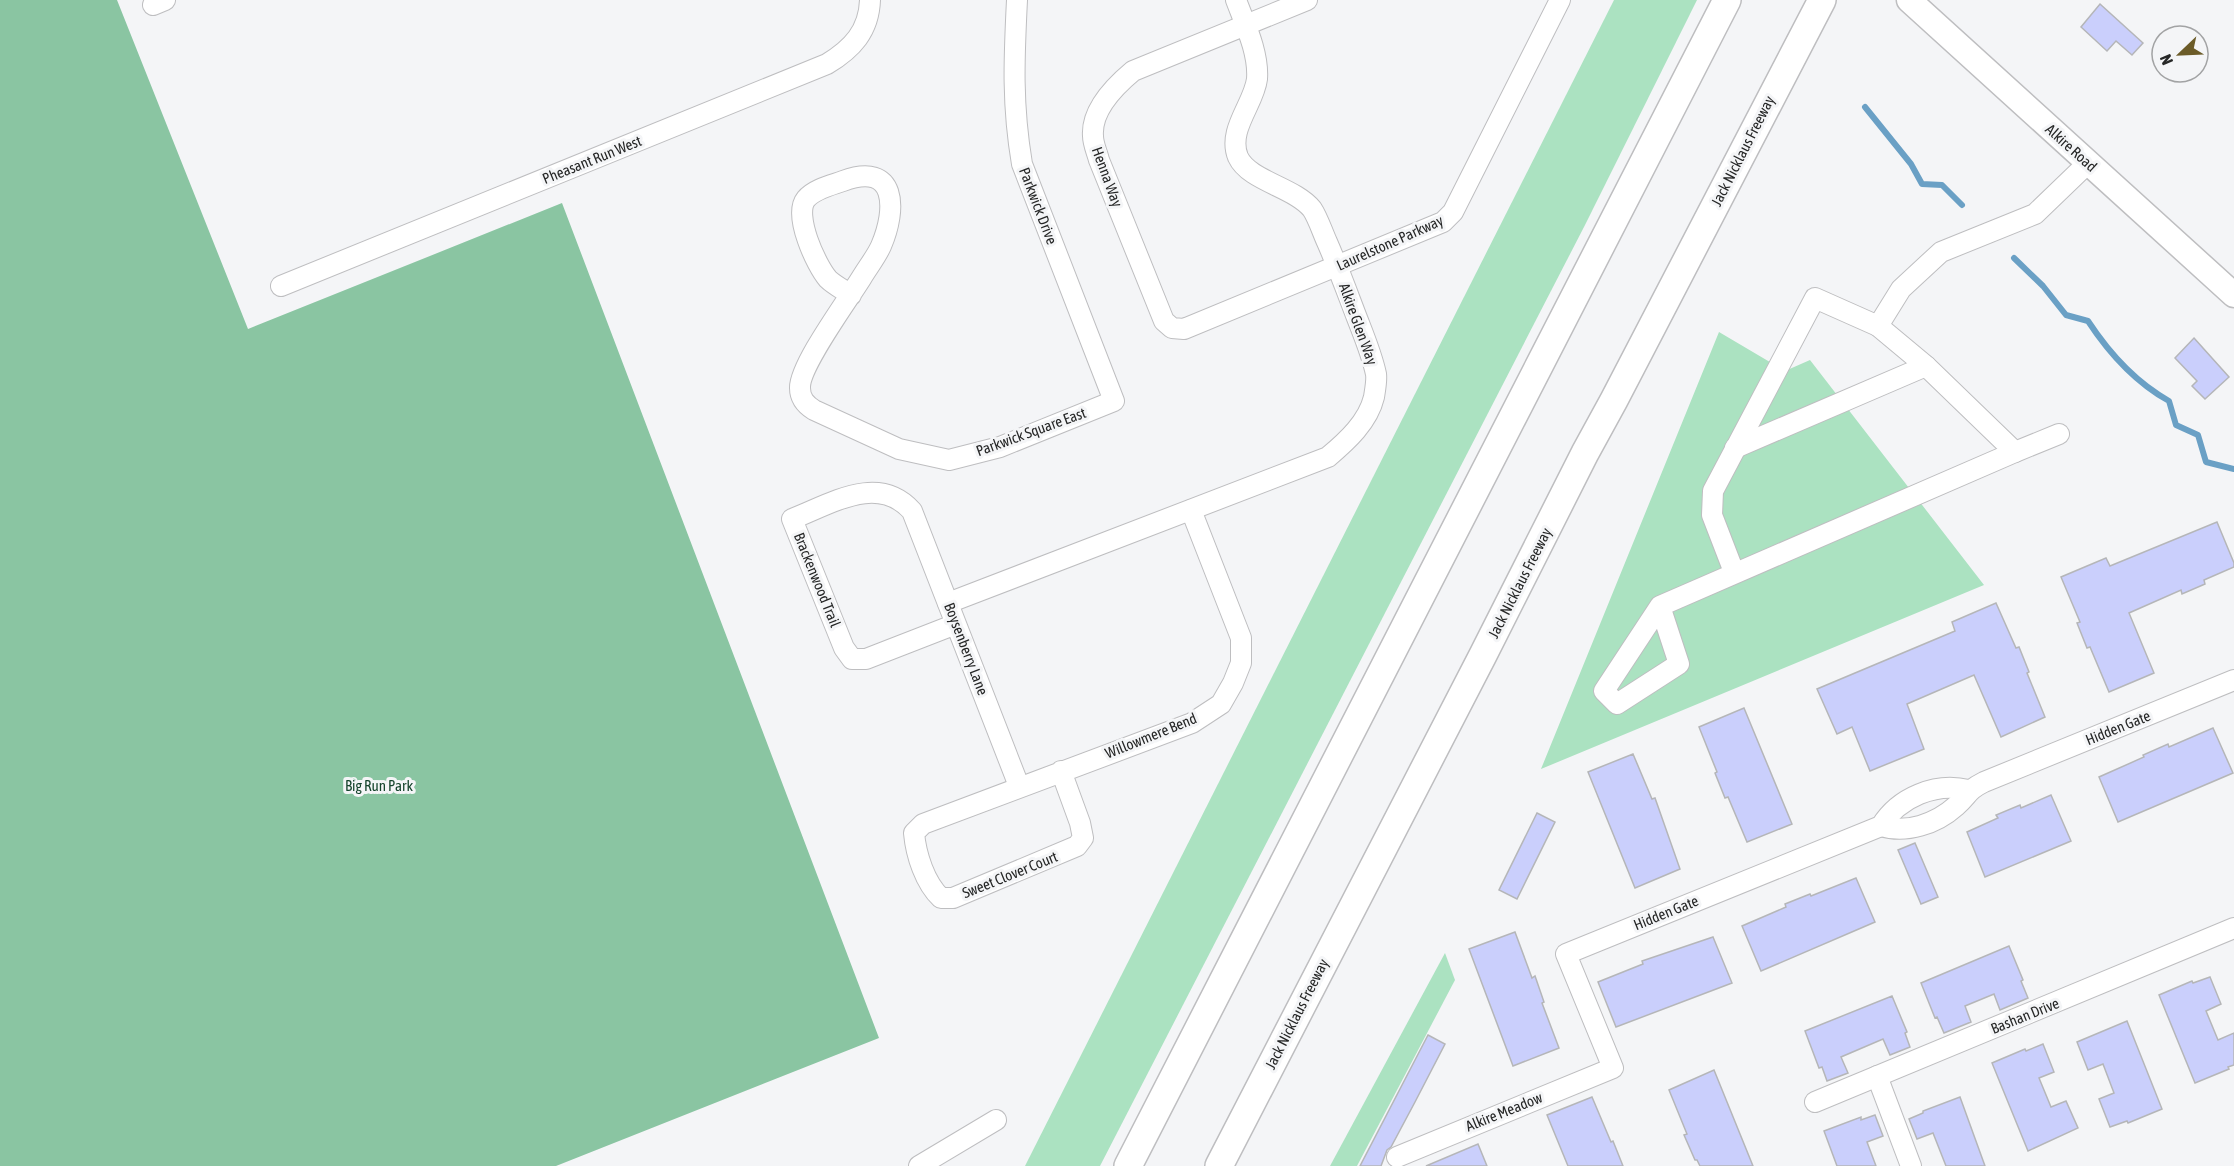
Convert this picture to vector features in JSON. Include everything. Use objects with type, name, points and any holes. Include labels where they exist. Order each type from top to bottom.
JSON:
[{"type":"highway","points":[[1128,1166],[1727,0]]},
{"type":"highway","name":"Jack Nicklaus Freeway","points":[[1219,1166],[1483,655],[1584,453],[1614,400],[1819,7]]},
{"type":"main road","name":"Alkire Road","points":[[1909,0],[2234,295]]},
{"type":"street","name":"Pheasant Run West","points":[[281,286],[827,64],[851,48],[860,37],[866,23],[870,0]]},
{"type":"street","name":"Parkwick Drive","points":[[1017,0],[1013,79],[1015,126],[1022,164],[1114,401]]},
{"type":"street","name":"Alkire Glen Way","points":[[948,603],[1328,457],[1365,419],[1374,398],[1376,377],[1371,356],[1338,267],[1313,210],[1301,198],[1256,174],[1239,159],[1236,137],[1257,77],[1256,58],[1236,0]]},
{"type":"street","name":"Henna Way","points":[[1172,328],[1164,321],[1099,160],[1092,135],[1097,117],[1118,83],[1133,71],[1307,0]]},
{"type":"street","name":"Laurelstone Parkway","points":[[1172,328],[1184,329],[1443,222],[1453,212],[1560,0]]},
{"type":"street","points":[[1878,326],[1901,290],[1941,252],[2035,214],[2088,163]]},
{"type":"street","points":[[867,175],[880,179],[890,190],[891,205],[881,245],[850,295],[828,279],[815,255],[803,224],[801,211],[806,199],[817,191],[853,177],[867,175]]},
{"type":"street","name":"Parkwick Square East","points":[[850,295],[817,347],[801,380],[801,397],[814,410],[898,449],[950,460],[1000,447],[1114,401]]},
{"type":"street","points":[[1734,572],[1712,515],[1713,491],[1815,298],[1878,326],[1926,366],[2015,452]]},
{"type":"street","points":[[1735,448],[1926,366]]},
{"type":"street","points":[[1660,606],[1679,664],[1617,704],[1604,691],[1660,606],[1734,572],[2058,434]]},
{"type":"street","name":"Brackenwood Trail","points":[[912,511],[902,500],[882,493],[863,492],[792,519],[844,648],[852,659],[866,659],[956,624]]},
{"type":"street","name":"Willowmere Bend","points":[[1019,786],[1192,723],[1221,704],[1241,663],[1241,638],[1191,510]]},
{"type":"street","name":"Boysenberry Lane","points":[[912,511],[1019,786]]},
{"type":"street","name":"Hidden Gate","points":[[1881,826],[1893,810],[1919,795],[1946,787],[1968,790],[2234,680]]},
{"type":"street","name":"Sweet Clover Court","points":[[1019,786],[923,824],[914,833],[915,848],[932,889],[941,898],[953,898],[1077,846],[1083,838],[1080,823],[1061,771]]},
{"type":"street","name":"Hidden Gate","points":[[1613,1068],[1566,954],[1881,826],[1901,829],[1928,823],[1950,811],[1968,790]]},
{"type":"street","name":"Bashan Drive","points":[[1815,1102],[2234,928]]},
{"type":"street","name":"Alkire Meadow","points":[[1397,1157],[1613,1068]]},
{"type":"street","points":[[1877,1076],[1911,1166]]},
{"type":"street","points":[[919,1166],[996,1120]]},
{"type":"green space","name":"Big Run Park","points":[[0,0],[117,0],[248,329],[562,203],[879,1038],[556,1166],[0,1166]]},
{"type":"green space","points":[[1614,0],[1697,0],[1585,225],[1100,1166],[1025,1166]]},
{"type":"green space","points":[[1719,332],[1785,371],[1810,360],[1984,585],[1541,769]]},
{"type":"green space","points":[[1445,953],[1455,980],[1357,1166],[1330,1166]]},
{"type":"building","points":[[2100,4],[2143,43],[2132,55],[2116,41],[2107,51],[2081,27]]},
{"type":"building","points":[[2194,338],[2229,377],[2205,399],[2192,386],[2197,381],[2175,358]]},
{"type":"building","points":[[2217,522],[2234,567],[2204,580],[2205,584],[2182,594],[2181,590],[2129,613],[2154,673],[2109,692],[2090,647],[2087,648],[2077,623],[2080,622],[2061,577],[2106,558],[2110,566]]},
{"type":"building","points":[[1996,603],[2016,648],[2019,647],[2045,717],[2001,737],[1974,675],[1907,704],[1924,749],[1870,771],[1852,727],[1837,734],[1817,689],[1955,631],[1952,622]]},
{"type":"building","points":[[1744,708],[1792,824],[1747,842],[1728,797],[1725,798],[1699,727]]},
{"type":"building","points":[[2213,728],[2233,773],[2118,822],[2099,777],[2168,744],[2169,747]]},
{"type":"building","points":[[1633,754],[1652,799],[1655,798],[1680,869],[1635,888],[1588,772]]},
{"type":"building","points":[[2051,795],[2071,841],[1985,877],[1967,832],[1998,818],[1996,815],[2020,805],[2021,808]]},
{"type":"building","points":[[1537,813],[1555,822],[1517,899],[1499,890]]},
{"type":"building","points":[[1915,843],[1938,897],[1921,904],[1898,850]]},
{"type":"building","points":[[1856,878],[1875,922],[1761,971],[1742,926],[1786,907],[1785,904]]},
{"type":"building","points":[[1515,932],[1532,978],[1535,976],[1544,1002],[1542,1003],[1559,1048],[1513,1066],[1469,949]]},
{"type":"building","points":[[1713,937],[1732,983],[1616,1027],[1598,982],[1643,964],[1642,961]]},
{"type":"building","points":[[2009,946],[2028,998],[2000,1010],[1994,994],[1965,1006],[1971,1022],[1944,1033],[1937,1017],[1935,1018],[1921,983]]},
{"type":"building","points":[[2210,977],[2221,1004],[2206,1011],[2218,1040],[2234,1033],[2234,1065],[2195,1083],[2159,995],[2192,981],[2193,983]]},
{"type":"building","points":[[1892,996],[1907,1032],[1905,1033],[1910,1047],[1890,1055],[1883,1039],[1841,1057],[1848,1073],[1827,1081],[1822,1067],[1819,1068],[1805,1031]]},
{"type":"building","points":[[2127,1021],[2162,1109],[2128,1123],[2127,1121],[2110,1127],[2099,1099],[2114,1093],[2103,1064],[2088,1070],[2077,1042]]},
{"type":"building","points":[[1428,1035],[1445,1044],[1415,1102],[1391,1147],[1387,1150],[1381,1166],[1360,1166]]},
{"type":"building","points":[[2043,1044],[2054,1072],[2039,1078],[2051,1107],[2066,1101],[2078,1128],[2028,1151],[1992,1063]]},
{"type":"building","points":[[1714,1070],[1753,1166],[1700,1166],[1684,1135],[1687,1134],[1669,1090]]},
{"type":"building","points":[[1592,1097],[1623,1166],[1568,1166],[1547,1115]]},
{"type":"building","points":[[1960,1097],[1985,1166],[1946,1166],[1933,1133],[1917,1139],[1909,1119],[1923,1111]]},
{"type":"building","points":[[1875,1115],[1883,1136],[1867,1142],[1876,1166],[1837,1166],[1824,1131],[1861,1117],[1861,1120]]},
{"type":"building","points":[[1478,1144],[1487,1166],[1426,1166]]},
{"type":"waterway","points":[[1865,107],[1911,164],[1922,184],[1942,185],[1962,205]]},
{"type":"waterway","points":[[2014,258],[2043,286],[2066,315],[2088,321],[2134,376],[2169,401],[2176,425],[2198,435],[2206,462],[2234,469]]}]
